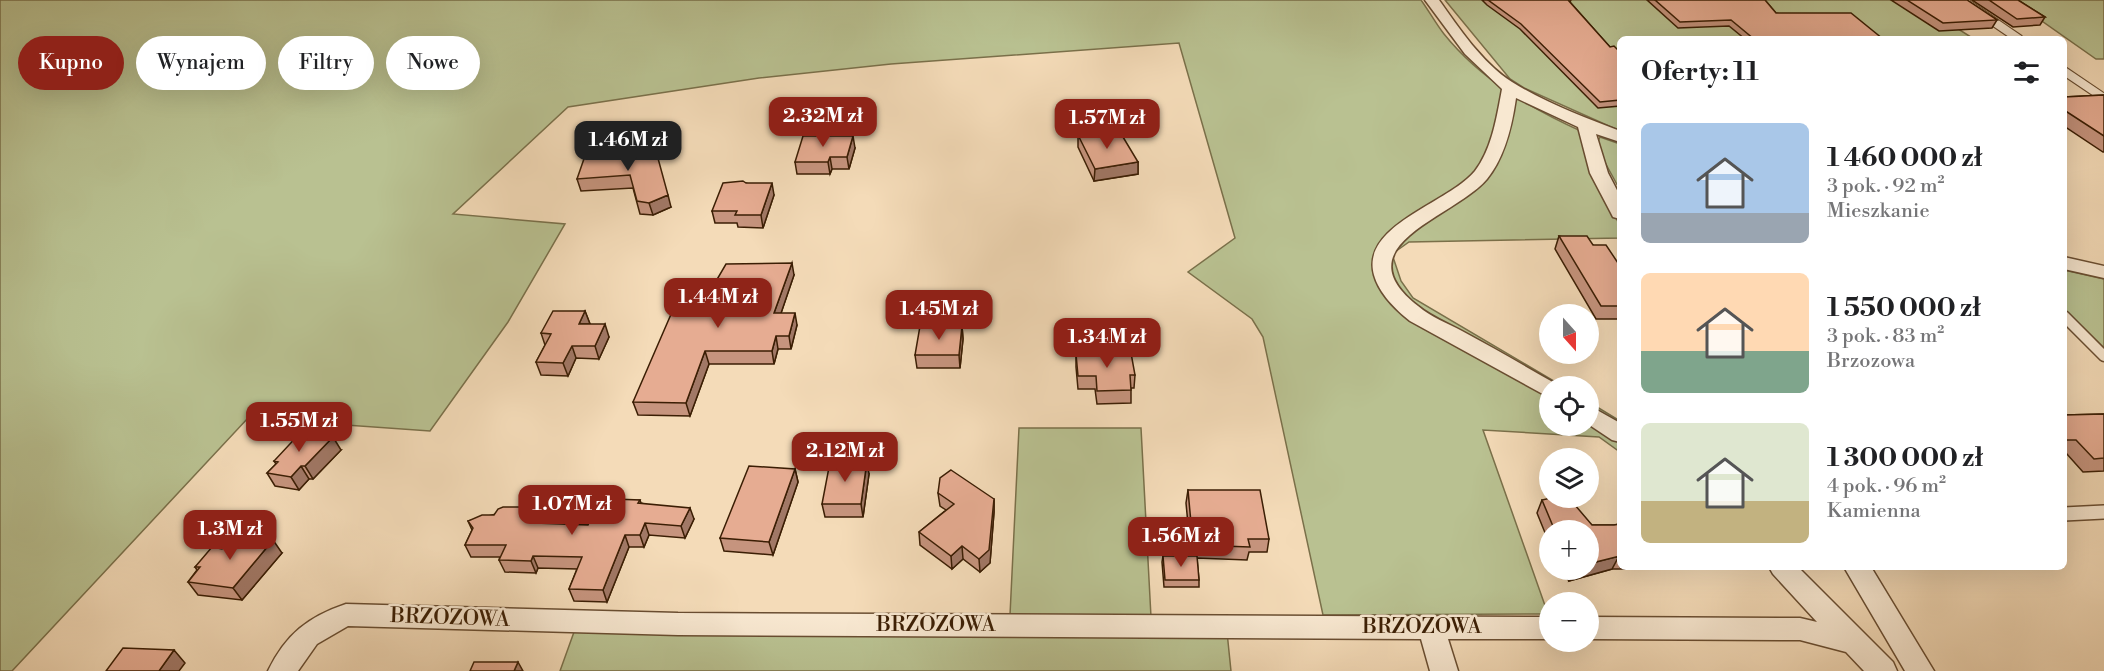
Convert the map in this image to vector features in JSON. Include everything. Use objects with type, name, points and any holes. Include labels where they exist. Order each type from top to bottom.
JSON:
[{"type":"street","points":[[1432,0],[1449,25],[1492,72],[1510,87],[1548,107],[1617,136]]},
{"type":"street","points":[[1510,87],[1507,115],[1487,166],[1471,185],[1394,235],[1382,250],[1380,266],[1388,286],[1408,309],[1539,384]]},
{"type":"street","points":[[1584,123],[1599,173],[1617,207]]},
{"type":"street","points":[[2067,264],[2104,272]]},
{"type":"street","points":[[1599,420],[1617,432]]},
{"type":"street","points":[[1785,570],[1854,644],[1883,671]]},
{"type":"street","points":[[1859,570],[1920,671]]},
{"type":"street","name":"BRZOZOWA","points":[[282,671],[306,636],[346,615],[678,624],[1539,628]]},
{"type":"street","points":[[1431,627],[1444,671]]},
{"type":"street","points":[[1599,628],[1800,629],[1854,644]]},
{"type":"lane","points":[[1962,0],[2015,36]]},
{"type":"lane","points":[[2067,73],[2104,98]]},
{"type":"lane","points":[[2067,319],[2104,356]]},
{"type":"lane","points":[[2067,514],[2104,512]]},
{"type":"green space","points":[[0,0],[1421,0],[1441,30],[1474,65],[1491,79],[1526,103],[1583,132],[1597,180],[1617,220],[1617,238],[1409,242],[1392,254],[1401,281],[1413,298],[1545,376],[1539,376],[1539,433],[1483,430],[1540,592],[1539,614],[1323,615],[1263,337],[1252,319],[1188,272],[1235,238],[1179,43],[891,64],[759,78],[568,107],[453,214],[565,224],[508,322],[430,431],[248,418],[12,671],[0,671]]},
{"type":"green space","points":[[1445,0],[1913,0],[1969,36],[1617,36],[1617,130],[1524,88],[1510,79]]},
{"type":"green space","points":[[2012,0],[2104,0],[2104,59],[2096,59],[2067,39],[2067,36],[2063,36]]},
{"type":"green space","points":[[1600,137],[1617,143],[1617,184],[1596,146]]},
{"type":"green space","points":[[2067,271],[2104,279],[2104,349],[2067,312]]},
{"type":"green space","points":[[1599,408],[1617,419],[1617,450],[1599,437],[1582,436],[1599,436]]},
{"type":"green space","points":[[1019,428],[1141,428],[1151,617],[1010,615]]},
{"type":"green space","points":[[574,632],[1227,632],[1231,671],[560,671]]},
{"type":"building","points":[[1488,0],[1568,0],[1610,47],[1614,46],[1617,49],[1617,100],[1600,102],[1521,24]]},
{"type":"building","points":[[1655,0],[1765,0],[1776,13],[1851,13],[1879,36],[1750,36],[1731,20],[1680,22]]},
{"type":"building","points":[[1907,0],[1967,0],[1997,20],[1943,23]]},
{"type":"building","points":[[1989,0],[2018,0],[2045,17],[2017,19]]},
{"type":"building","points":[[2104,95],[2104,136],[2067,112],[2067,97]]},
{"type":"building","points":[[1120,132],[1138,162],[1095,169],[1078,135]]},
{"type":"building","points":[[803,136],[853,136],[847,157],[830,157],[828,162],[795,162]]},
{"type":"building","points":[[621,151],[618,159],[656,151],[668,195],[649,203],[637,201],[630,175],[577,179],[586,153]]},
{"type":"building","points":[[743,181],[772,183],[761,215],[735,215],[737,211],[712,211],[723,183]]},
{"type":"building","points":[[1559,236],[1587,236],[1593,245],[1606,245],[1617,262],[1617,306],[1601,306]]},
{"type":"building","points":[[792,263],[774,313],[795,313],[789,336],[776,336],[772,351],[705,351],[686,403],[633,402],[672,312],[698,312],[726,264]]},
{"type":"building","points":[[553,311],[585,311],[579,324],[605,324],[595,346],[572,346],[563,363],[536,362],[551,334],[541,333]]},
{"type":"building","points":[[920,326],[962,326],[959,355],[915,355]]},
{"type":"building","points":[[1107,349],[1114,353],[1131,353],[1135,375],[1130,375],[1131,390],[1097,391],[1096,376],[1078,376],[1076,354],[1094,353]]},
{"type":"building","points":[[2104,414],[2104,458],[2094,459],[2076,440],[2067,440],[2067,415]]},
{"type":"building","points":[[302,431],[333,437],[291,477],[267,473],[278,462],[274,461]]},
{"type":"building","points":[[867,461],[861,504],[822,504],[830,462]]},
{"type":"building","points":[[749,466],[795,469],[769,542],[720,538]]},
{"type":"building","points":[[951,470],[994,499],[989,550],[979,559],[962,546],[951,556],[919,532],[954,504],[938,493],[940,478]]},
{"type":"building","points":[[1188,490],[1260,490],[1269,539],[1248,539],[1250,547],[1193,545]]},
{"type":"building","points":[[613,499],[640,500],[638,503],[690,508],[681,526],[645,523],[640,535],[625,535],[603,590],[569,589],[582,557],[533,556],[531,561],[499,560],[506,545],[465,545],[473,528],[468,521],[482,515],[494,515],[498,509],[503,507],[542,509],[536,523],[588,525],[597,504],[611,504]]},
{"type":"building","points":[[1545,508],[1578,508],[1588,520],[1550,520]]},
{"type":"building","points":[[1617,524],[1617,557],[1599,561],[1599,525]]},
{"type":"building","points":[[234,534],[273,540],[233,588],[188,582],[200,567],[195,567],[212,547],[222,549]]},
{"type":"building","points":[[1163,556],[1197,556],[1199,580],[1165,580]]},
{"type":"building","points":[[123,648],[174,650],[159,671],[106,671]]},
{"type":"building","points":[[474,662],[518,662],[514,671],[470,671]]}]
